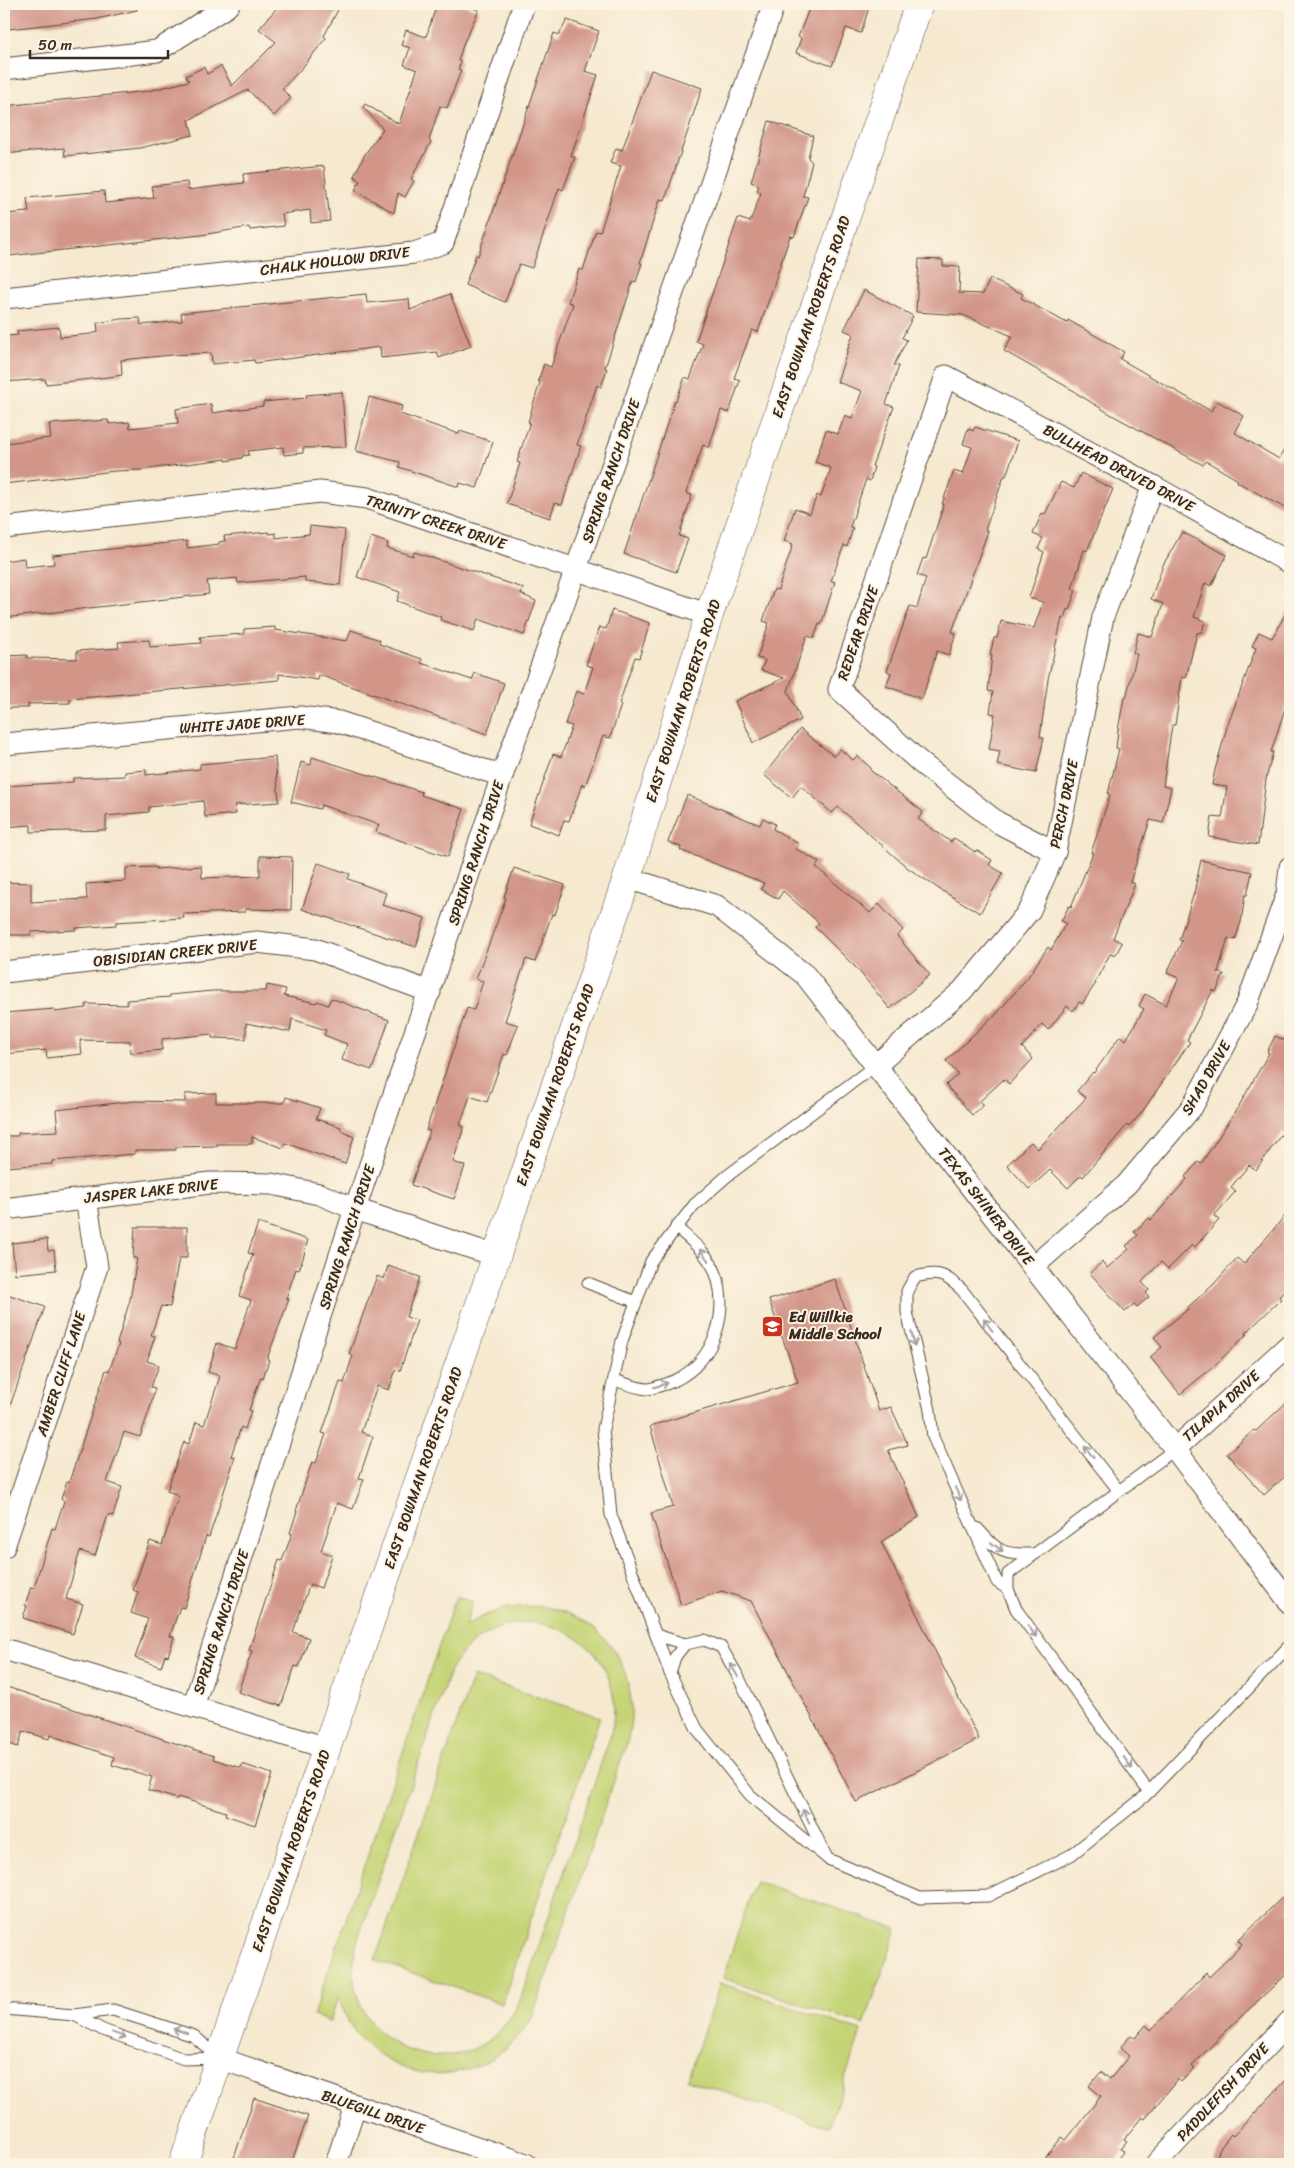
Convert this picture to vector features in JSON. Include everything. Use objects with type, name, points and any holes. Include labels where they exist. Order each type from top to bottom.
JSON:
[{"type":"street","points":[[4,69],[157,51],[228,4]]},
{"type":"street","name":"CHALK HOLLOW DRIVE","points":[[4,298],[414,253],[443,243],[524,4]]},
{"type":"street","name":"SPRING RANCH DRIVE","points":[[193,1707],[355,1209],[502,776],[774,4]]},
{"type":"street","name":"EAST BOWMAN ROBERTS ROAD","points":[[183,2164],[627,878],[709,615],[919,4]]},
{"type":"street","name":"BULLHEAD DRIVED DRIVE","points":[[946,376],[1153,486],[1290,563]]},
{"type":"street","name":"REDEAR DRIVE","points":[[946,376],[839,689],[921,762],[997,822],[1055,852]]},
{"type":"street","name":"PERCH DRIVE","points":[[876,1065],[962,991],[1030,910],[1055,852],[1103,617],[1153,486]]},
{"type":"street","name":"TRINITY CREEK DRIVE","points":[[4,528],[320,492],[367,498],[709,615]]},
{"type":"street","name":"WHITE JADE DRIVE","points":[[4,744],[300,717],[339,722],[502,776]]},
{"type":"street","name":"SHAD DRIVE","points":[[1033,1267],[1127,1184],[1192,1107],[1247,1004],[1287,894],[1290,867]]},
{"type":"street","name":"TEXAS SHINER DRIVE","points":[[627,878],[717,906],[805,975],[1175,1449],[1290,1604]]},
{"type":"street","name":"OBISIDIAN CREEK DRIVE","points":[[4,972],[258,942],[315,950],[430,992]]},
{"type":"street","name":"JASPER LAKE DRIVE","points":[[4,1209],[210,1183],[272,1184],[319,1194],[355,1209],[496,1256]]},
{"type":"street","name":"AMBER CLIFF LANE","points":[[4,1548],[97,1267],[86,1198]]},
{"type":"street","name":"TILAPIA DRIVE","points":[[1175,1449],[1290,1344]]},
{"type":"street","points":[[4,1649],[327,1748]]},
{"type":"street","name":"PADDLEFISH DRIVE","points":[[1156,2164],[1290,2020]]},
{"type":"street","name":"BLUEGILL DRIVE","points":[[220,2058],[526,2164]]},
{"type":"street","points":[[336,2164],[355,2106]]},
{"type":"lane","points":[[876,1065],[727,1176],[694,1205],[651,1261],[622,1341],[603,1429],[611,1515],[670,1673],[697,1729],[750,1795],[828,1859],[920,1898],[988,1896],[1071,1855],[1149,1792],[1290,1645]]},
{"type":"lane","points":[[614,1380],[649,1389],[674,1381],[694,1367],[707,1353],[715,1338],[722,1305],[716,1274],[698,1246],[676,1228]]},
{"type":"lane","points":[[1008,1589],[998,1582],[933,1437],[930,1410],[906,1312],[906,1291],[914,1277],[932,1272],[948,1277],[962,1290],[1119,1490]]},
{"type":"lane","points":[[588,1283],[636,1302]]},
{"type":"lane","points":[[1149,1792],[1016,1609],[1008,1589],[1008,1574],[1175,1449]]},
{"type":"lane","points":[[969,1519],[994,1548],[1006,1553],[1035,1554]]},
{"type":"lane","points":[[656,1635],[685,1644],[704,1640],[721,1647],[738,1676],[828,1859]]},
{"type":"lane","points":[[670,1673],[675,1658],[685,1644]]},
{"type":"lane","points":[[4,2009],[74,2015],[113,2010],[194,2036],[220,2058]]},
{"type":"lane","points":[[74,2015],[103,2030],[184,2059],[220,2058]]},
{"type":"green space","points":[[456,1596],[473,1602],[465,1626],[499,1611],[532,1606],[562,1611],[589,1625],[611,1646],[625,1673],[631,1706],[627,1743],[532,2018],[514,2040],[494,2057],[471,2068],[446,2073],[422,2073],[398,2066],[375,2052],[352,2028],[338,1997],[330,2021],[313,2016]],"holes":[[[529,1622],[551,1626],[570,1634],[586,1645],[599,1659],[608,1676],[613,1695],[614,1715],[610,1737],[521,1998],[500,2030],[472,2049],[442,2056],[412,2051],[385,2037],[364,2013],[354,1981],[357,1942],[451,1668],[475,1641],[494,1630],[517,1623]]]},
{"type":"green space","points":[[473,1676],[600,1717],[502,2004],[375,1960]]},
{"type":"green space","points":[[755,1881],[897,1929],[864,2025],[723,1978]]},
{"type":"green space","points":[[720,1983],[861,2031],[829,2127],[687,2080]]},
{"type":"building","points":[[5,4],[136,4],[137,10],[97,19],[8,29]]},
{"type":"building","points":[[280,4],[341,4],[324,36],[326,38],[282,89],[291,98],[274,116],[248,90],[189,120],[193,135],[140,148],[65,156],[64,148],[4,154],[4,106],[148,91],[189,81],[186,76],[204,67],[207,74],[221,66],[232,86],[276,42],[259,29]]},
{"type":"building","points":[[437,4],[460,4],[479,10],[464,42],[458,61],[461,62],[458,69],[461,70],[447,108],[440,106],[429,140],[431,142],[411,179],[414,181],[405,197],[398,193],[394,213],[355,190],[360,181],[354,176],[365,154],[383,129],[363,107],[365,104],[399,124],[417,70],[404,65],[410,48],[401,45],[406,30],[426,37]]},
{"type":"building","points":[[811,4],[870,4],[861,33],[846,28],[832,66],[796,53],[801,38],[798,37]]},
{"type":"building","points":[[567,20],[599,31],[585,71],[598,75],[571,156],[575,157],[563,190],[559,188],[532,268],[519,264],[505,302],[465,285],[476,255],[478,256],[554,33],[559,35]]},
{"type":"building","points":[[651,70],[702,88],[665,200],[660,199],[640,263],[642,263],[636,282],[633,281],[605,368],[607,369],[601,387],[597,385],[577,445],[581,446],[562,505],[555,503],[550,518],[507,504],[520,463],[517,462],[530,422],[528,422],[540,382],[538,381],[544,364],[551,367],[573,304],[568,302],[579,269],[583,270],[596,231],[600,232],[621,166],[610,163],[616,148],[622,150]]},
{"type":"building","points":[[769,121],[813,136],[808,158],[812,162],[803,196],[808,197],[794,237],[790,236],[758,332],[752,330],[734,378],[740,380],[729,413],[721,410],[709,448],[703,445],[686,493],[692,495],[679,536],[688,539],[676,572],[624,554],[675,400],[685,377],[690,379],[703,344],[696,341],[738,218],[750,222],[761,193],[757,191],[759,185],[751,182]]},
{"type":"building","points":[[324,166],[330,221],[311,223],[310,210],[282,214],[284,226],[250,230],[249,227],[201,235],[8,256],[7,249],[4,249],[4,214],[29,212],[27,198],[104,191],[105,203],[154,198],[152,186],[187,182],[188,190],[244,183],[243,174]]},
{"type":"building","points":[[919,259],[943,260],[943,266],[960,267],[959,293],[983,294],[990,279],[1023,294],[1021,298],[1067,323],[1068,320],[1124,352],[1120,359],[1211,411],[1217,401],[1244,416],[1235,433],[1279,459],[1290,439],[1290,511],[1237,482],[1238,480],[1206,461],[1203,465],[1112,415],[1004,351],[1012,336],[963,315],[916,312]]},
{"type":"building","points":[[864,290],[913,316],[902,338],[907,340],[894,365],[899,366],[886,404],[894,407],[872,466],[874,467],[870,481],[866,479],[850,527],[853,528],[847,547],[844,545],[831,581],[835,582],[821,625],[819,624],[814,638],[807,636],[788,691],[801,720],[753,743],[735,701],[784,678],[761,670],[765,660],[757,658],[769,623],[763,621],[774,589],[778,590],[793,544],[784,541],[795,508],[810,514],[817,495],[821,497],[831,468],[815,462],[826,430],[838,434],[845,415],[852,418],[862,391],[837,382],[853,334],[844,330]]},
{"type":"building","points":[[366,294],[367,303],[409,299],[410,310],[450,294],[471,346],[439,358],[437,352],[381,358],[380,347],[255,363],[254,360],[212,364],[211,353],[172,355],[121,360],[122,375],[46,384],[45,379],[4,382],[4,340],[7,340],[7,336],[18,335],[17,331],[59,327],[60,337],[91,334],[98,332],[97,323],[121,319],[140,318],[141,325],[182,321],[181,313]]},
{"type":"building","points":[[342,392],[346,447],[303,448],[303,453],[284,455],[283,447],[248,451],[249,455],[226,461],[226,459],[4,484],[4,443],[51,438],[49,424],[108,420],[109,424],[129,422],[130,428],[178,423],[176,409],[211,404],[212,413],[263,406],[263,402],[307,398],[306,395]]},
{"type":"building","points":[[369,397],[402,406],[400,414],[459,434],[460,431],[493,442],[477,488],[460,483],[459,487],[399,467],[400,462],[356,451]]},
{"type":"building","points":[[975,427],[1018,441],[985,530],[988,531],[952,632],[956,633],[949,655],[937,651],[922,699],[886,686],[891,673],[887,671],[910,606],[917,608],[926,578],[917,575],[923,558],[926,559],[954,471],[963,474],[972,447],[963,444],[968,428],[973,431]]},
{"type":"building","points":[[1081,473],[1113,489],[1087,551],[1084,550],[1072,589],[1076,590],[1069,610],[1067,609],[1064,619],[1062,618],[1048,679],[1040,737],[1044,738],[1036,773],[997,765],[1000,751],[989,749],[995,714],[990,713],[993,692],[988,691],[992,655],[990,655],[994,638],[997,638],[1001,621],[1034,628],[1043,602],[1029,598],[1044,552],[1038,549],[1043,538],[1033,534],[1042,513],[1045,514],[1061,482],[1074,488]]},
{"type":"building","points":[[310,526],[345,530],[340,585],[305,582],[305,577],[238,583],[237,578],[207,581],[209,594],[4,618],[4,561],[24,558],[25,567],[54,564],[53,555],[187,541],[187,548],[219,544],[219,542],[225,541],[224,536],[269,532],[269,534],[276,533],[276,538],[309,534]]},
{"type":"building","points":[[1182,532],[1227,555],[1211,586],[1205,583],[1194,617],[1205,621],[1202,632],[1197,633],[1186,678],[1182,677],[1175,725],[1172,725],[1163,786],[1171,788],[1163,823],[1150,820],[1130,882],[1135,884],[1113,938],[1122,943],[1115,956],[1110,954],[1096,983],[1082,1004],[1079,1002],[1073,1011],[1067,1006],[1048,1030],[1042,1024],[1022,1047],[1033,1059],[1009,1084],[1004,1079],[980,1101],[984,1105],[972,1115],[946,1085],[958,1074],[946,1061],[993,1018],[1028,977],[1048,947],[1051,950],[1066,923],[1061,921],[1069,906],[1071,907],[1093,853],[1091,853],[1110,795],[1108,794],[1119,749],[1116,748],[1118,730],[1124,698],[1126,698],[1137,654],[1133,653],[1138,633],[1152,637],[1163,604],[1151,599],[1163,565]]},
{"type":"building","points":[[371,537],[388,543],[387,548],[413,556],[414,552],[523,588],[521,594],[536,601],[524,635],[478,619],[474,631],[440,620],[441,617],[397,601],[400,592],[357,577]]},
{"type":"building","points":[[1290,606],[1290,693],[1271,752],[1273,752],[1266,779],[1258,845],[1209,837],[1212,817],[1222,818],[1227,787],[1212,785],[1215,770],[1227,727],[1256,648],[1252,646],[1259,632],[1272,638]]},
{"type":"building","points":[[612,610],[650,623],[639,658],[635,657],[610,738],[603,736],[585,786],[582,784],[569,821],[564,820],[559,835],[529,824],[553,754],[561,757],[572,726],[565,724],[576,691],[584,694],[593,667],[586,665],[599,627],[606,629]]},
{"type":"building","points":[[275,627],[275,630],[347,641],[351,630],[380,640],[379,644],[422,659],[421,663],[472,680],[475,673],[504,683],[487,734],[319,675],[318,680],[279,674],[279,680],[70,699],[70,703],[28,704],[28,708],[4,708],[4,656],[27,655],[27,658],[77,659],[77,651],[119,648],[118,642],[149,640],[150,647],[201,643],[200,637],[244,634],[244,629]]},
{"type":"building","points":[[800,729],[834,756],[840,749],[853,760],[857,756],[871,768],[870,770],[923,812],[918,819],[951,842],[954,838],[975,852],[976,850],[992,860],[989,865],[1003,873],[980,913],[908,868],[838,807],[832,813],[801,786],[792,798],[764,775]]},
{"type":"building","points":[[275,757],[279,802],[235,805],[236,814],[205,817],[203,801],[149,807],[149,812],[106,816],[106,830],[31,832],[31,825],[4,827],[4,786],[73,782],[73,778],[125,776],[125,772],[146,770],[146,775],[200,769],[200,764]]},
{"type":"building","points":[[312,757],[422,792],[421,795],[464,809],[448,857],[376,832],[379,825],[321,805],[320,809],[291,802],[301,762],[311,765]]},
{"type":"building","points":[[687,795],[760,825],[763,818],[775,824],[773,829],[799,844],[796,849],[819,862],[816,867],[870,913],[879,904],[903,930],[897,936],[930,975],[890,1009],[859,971],[815,927],[819,923],[783,891],[778,899],[761,889],[764,883],[680,850],[681,847],[668,842]]},
{"type":"building","points":[[260,856],[292,857],[291,910],[245,909],[245,912],[183,914],[184,918],[116,922],[116,925],[76,928],[76,930],[31,932],[31,935],[4,935],[4,882],[31,883],[31,902],[87,899],[86,884],[126,881],[126,868],[156,867],[156,869],[201,866],[202,878],[260,876]]},
{"type":"building","points":[[1201,860],[1252,872],[1235,940],[1228,938],[1218,972],[1224,974],[1216,992],[1213,990],[1187,1040],[1190,1042],[1142,1112],[1129,1127],[1127,1125],[1083,1177],[1081,1175],[1068,1188],[1050,1170],[1029,1189],[1007,1165],[1031,1142],[1038,1149],[1086,1098],[1077,1091],[1094,1073],[1120,1036],[1126,1040],[1144,1009],[1139,1006],[1145,994],[1166,1005],[1179,978],[1167,973],[1182,941],[1179,940],[1194,893]]},
{"type":"building","points":[[318,863],[350,874],[348,879],[386,893],[382,905],[425,918],[416,947],[302,909]]},
{"type":"building","points":[[514,868],[565,885],[555,915],[552,914],[535,962],[526,959],[505,1021],[518,1025],[507,1055],[504,1054],[487,1102],[470,1096],[460,1125],[464,1127],[453,1162],[465,1166],[454,1199],[411,1185],[430,1131],[426,1130],[467,1008],[474,1010],[483,981],[476,979],[506,898],[504,897]]},
{"type":"building","points":[[267,985],[286,989],[284,996],[316,1003],[317,1001],[328,1005],[331,998],[389,1020],[372,1070],[342,1060],[347,1044],[324,1035],[326,1030],[292,1019],[290,1032],[246,1023],[246,1039],[212,1038],[212,1034],[162,1039],[162,1050],[131,1053],[130,1041],[80,1040],[82,1054],[47,1058],[46,1050],[5,1054],[4,1013],[55,1009],[55,1012],[86,1008],[86,1004],[127,1005],[127,1000],[170,997],[170,995],[212,991],[266,991]]},
{"type":"building","points":[[1275,1036],[1290,1043],[1290,1137],[1283,1132],[1256,1170],[1249,1165],[1231,1187],[1236,1191],[1214,1216],[1219,1220],[1195,1247],[1192,1245],[1168,1269],[1161,1262],[1142,1282],[1149,1290],[1146,1293],[1149,1297],[1137,1307],[1134,1304],[1125,1312],[1090,1273],[1102,1262],[1107,1268],[1129,1249],[1126,1246],[1138,1235],[1134,1232],[1149,1218],[1151,1220],[1187,1179],[1185,1177],[1198,1162],[1201,1164],[1240,1104],[1269,1053],[1267,1052]]},
{"type":"building","points":[[216,1093],[216,1103],[284,1103],[286,1097],[320,1108],[316,1119],[341,1127],[340,1130],[354,1137],[345,1164],[285,1143],[283,1148],[252,1137],[252,1144],[176,1147],[176,1150],[135,1150],[135,1154],[52,1161],[52,1164],[4,1167],[4,1136],[18,1136],[18,1133],[58,1131],[56,1110],[134,1101],[185,1102],[185,1094]]},
{"type":"building","points":[[1290,1210],[1290,1284],[1279,1297],[1281,1299],[1247,1334],[1213,1367],[1180,1394],[1150,1357],[1162,1347],[1154,1337],[1188,1309],[1237,1258],[1244,1264]]},
{"type":"building","points":[[258,1223],[308,1240],[299,1270],[296,1269],[286,1298],[289,1299],[267,1359],[269,1360],[263,1378],[261,1377],[249,1410],[251,1411],[245,1429],[241,1427],[231,1456],[235,1457],[209,1537],[206,1536],[184,1608],[180,1607],[170,1636],[174,1637],[168,1656],[165,1655],[161,1667],[135,1658],[148,1619],[131,1613],[138,1592],[133,1590],[150,1541],[162,1545],[179,1495],[167,1491],[184,1442],[189,1444],[196,1422],[204,1425],[220,1376],[208,1372],[217,1343],[235,1349],[251,1300],[239,1296],[253,1254],[248,1253]]},
{"type":"building","points":[[135,1227],[187,1227],[187,1258],[179,1258],[170,1307],[161,1306],[151,1335],[155,1336],[147,1361],[159,1365],[151,1387],[155,1388],[150,1408],[140,1437],[124,1432],[107,1482],[122,1487],[113,1516],[108,1515],[95,1556],[80,1551],[66,1599],[83,1604],[73,1634],[23,1618],[31,1587],[34,1588],[52,1528],[55,1529],[64,1501],[61,1499],[67,1482],[69,1482],[106,1370],[109,1371],[119,1344],[117,1343],[130,1300],[137,1258],[133,1258]]},
{"type":"building","points":[[47,1239],[48,1251],[54,1250],[56,1270],[15,1274],[12,1243]]},
{"type":"building","points":[[388,1266],[420,1277],[406,1317],[417,1320],[400,1371],[396,1369],[389,1390],[377,1386],[361,1432],[373,1436],[359,1478],[364,1479],[353,1509],[337,1503],[321,1551],[332,1555],[321,1588],[310,1584],[293,1632],[309,1638],[299,1667],[295,1666],[281,1706],[238,1692],[252,1651],[249,1650],[279,1560],[282,1561],[292,1534],[290,1533],[296,1511],[312,1462],[316,1463],[326,1434],[322,1433],[340,1382],[344,1383],[353,1355],[349,1354],[377,1276],[384,1279]]},
{"type":"building","points":[[835,1279],[879,1411],[891,1407],[908,1445],[888,1450],[919,1517],[881,1542],[979,1739],[856,1802],[751,1601],[722,1591],[681,1605],[651,1513],[673,1507],[650,1426],[798,1382],[769,1300]]},
{"type":"building","points":[[4,1293],[45,1307],[6,1417],[4,1417]]},
{"type":"building","points":[[1290,1399],[1290,1472],[1264,1495],[1227,1454],[1254,1430],[1256,1431]]},
{"type":"building","points":[[4,1686],[214,1756],[213,1759],[241,1768],[242,1764],[272,1774],[255,1825],[225,1815],[226,1812],[148,1790],[152,1777],[112,1765],[114,1757],[50,1735],[49,1739],[23,1731],[18,1747],[4,1742]]},
{"type":"building","points":[[1290,1890],[1290,1971],[1232,2025],[1192,2066],[1194,2068],[1181,2082],[1178,2079],[1145,2119],[1142,2117],[1124,2139],[1127,2141],[1120,2149],[1124,2151],[1113,2164],[1040,2164],[1062,2137],[1066,2140],[1101,2096],[1089,2086],[1101,2072],[1110,2079],[1129,2056],[1120,2048],[1131,2035],[1135,2038],[1146,2025],[1151,2030],[1206,1973],[1209,1977],[1231,1956],[1242,1944],[1238,1940]]},
{"type":"building","points":[[1290,2076],[1290,2164],[1213,2164],[1221,2147],[1231,2134],[1233,2136]]},
{"type":"building","points":[[254,2098],[308,2116],[291,2164],[232,2164]]},
{"type":"place","name":"Ed Willkie Middle School","points":[[773,1326]]}]
